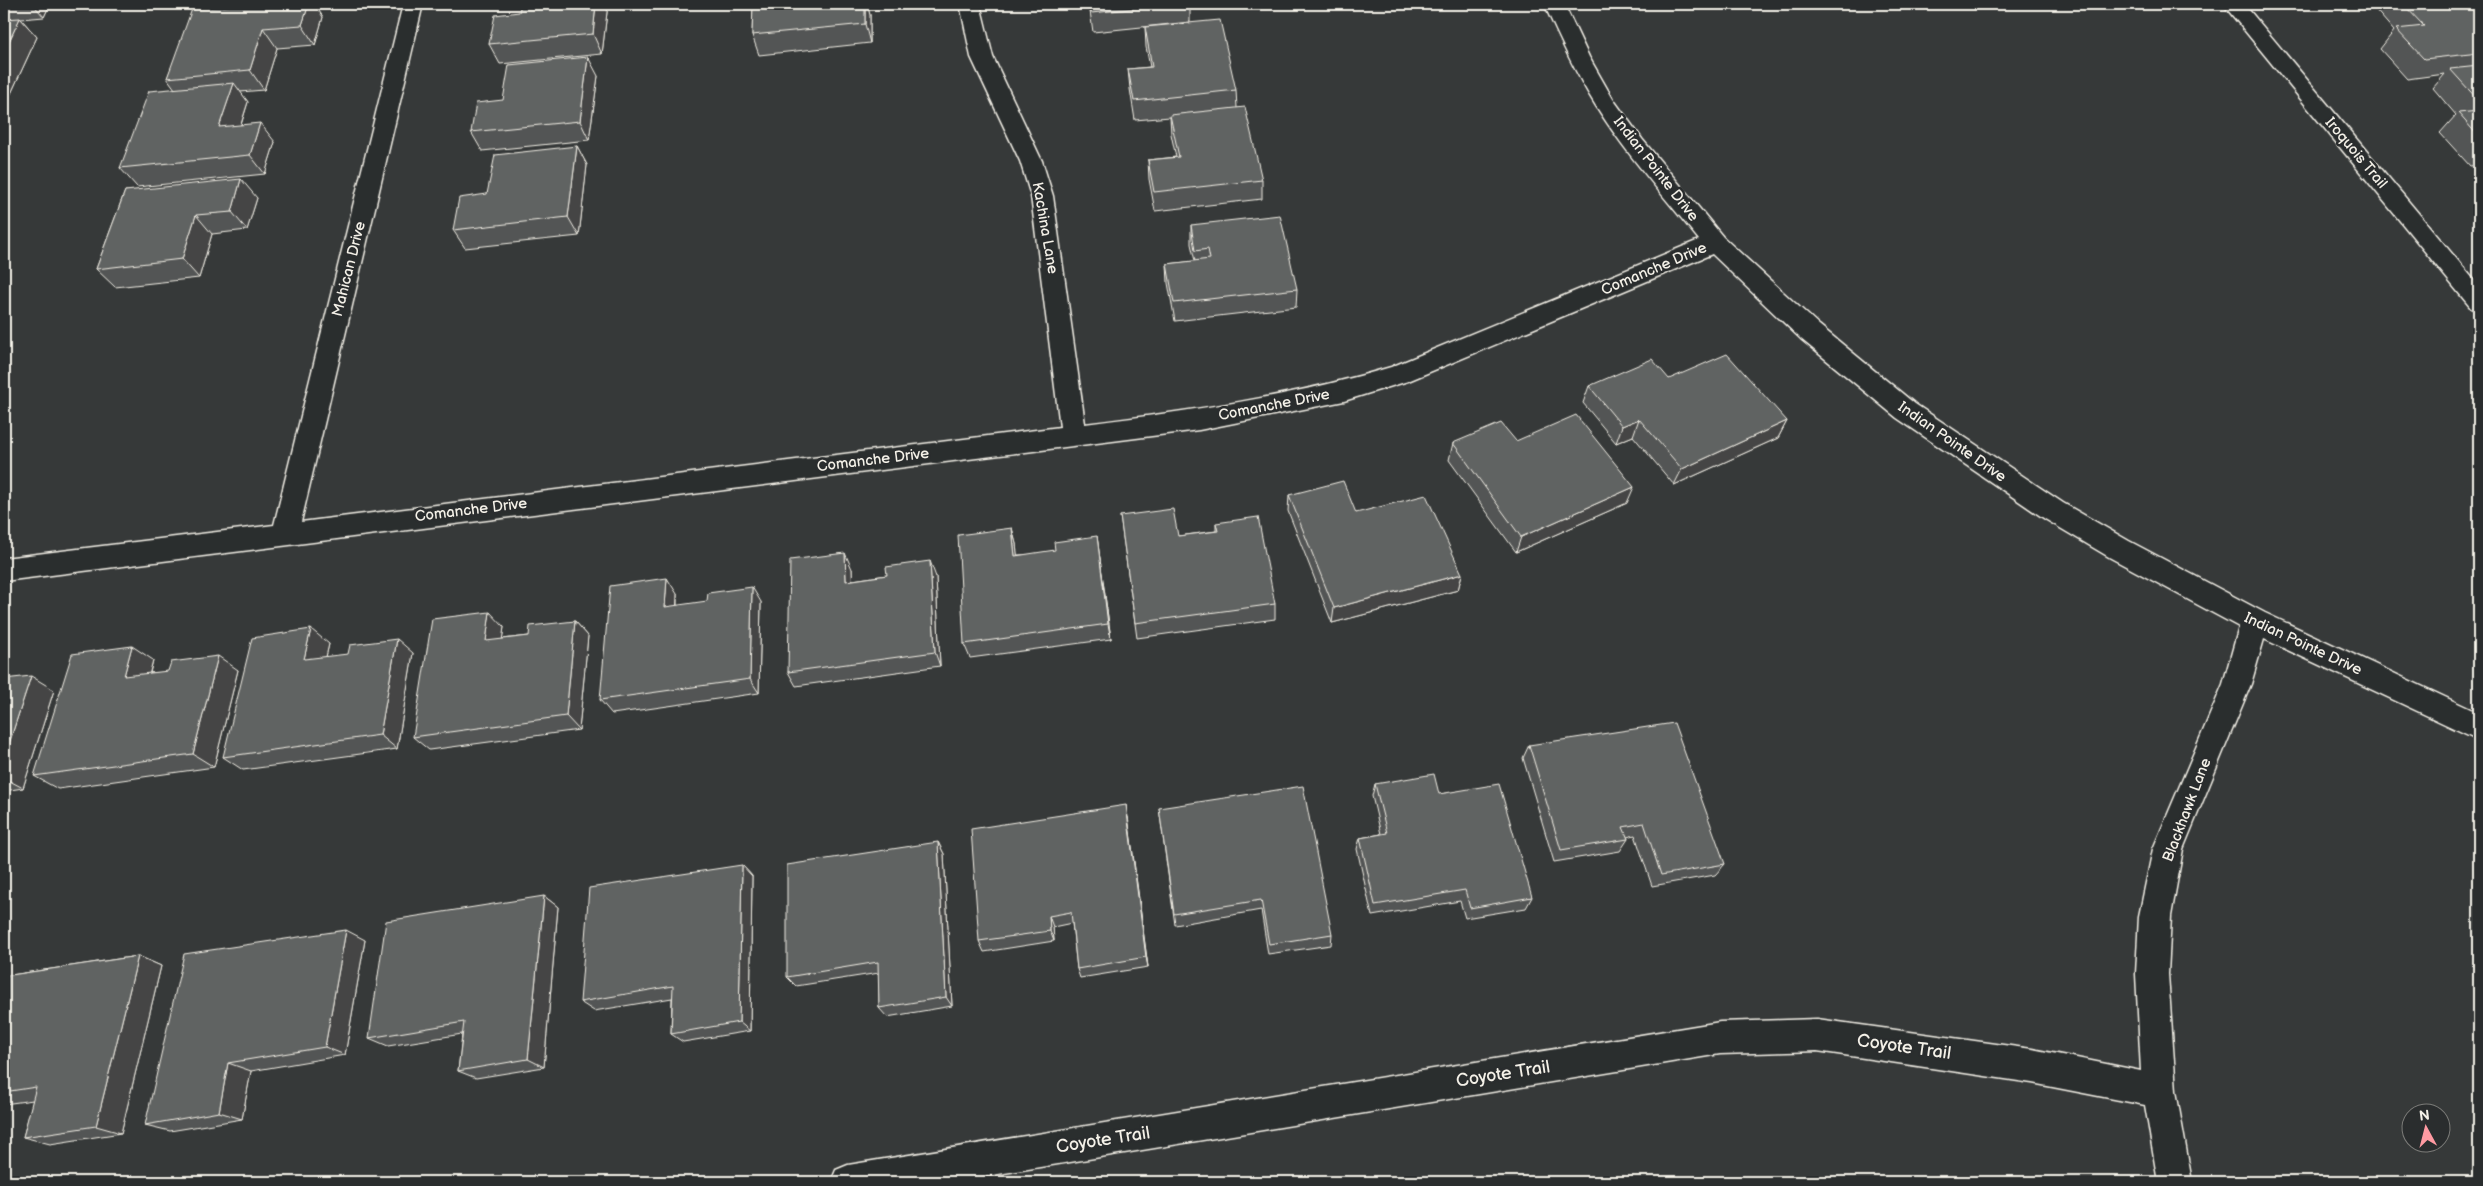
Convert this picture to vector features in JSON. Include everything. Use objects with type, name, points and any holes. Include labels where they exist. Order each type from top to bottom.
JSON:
[{"type":"street","name":"Mahican Drive","points":[[285,533],[413,4]]},
{"type":"street","name":"Kachina Lane","points":[[970,4],[982,57],[1031,161],[1042,196],[1074,434]]},
{"type":"street","name":"Indian Pointe Drive","points":[[1554,4],[1578,58],[1605,103],[1634,144],[1715,244],[1856,372],[1951,443],[2118,549],[2255,622],[2479,727]]},
{"type":"street","name":"Iroquois Trail","points":[[2233,4],[2479,302]]},
{"type":"street","name":"Comanche Drive","points":[[4,570],[285,533],[1199,420],[1344,391],[1399,374],[1715,244]]},
{"type":"street","name":"Blackhawk Lane","points":[[2175,1182],[2159,1091],[2152,974],[2155,916],[2168,849],[2237,684],[2255,622]]},
{"type":"street","name":"Coyote Trail","points":[[848,1182],[1720,1038],[1817,1035],[2032,1066],[2159,1091]]},
{"type":"building","points":[[245,4],[309,4],[302,25],[263,28],[250,70],[167,78],[192,9]]},
{"type":"building","points":[[521,4],[596,4],[593,34],[489,44],[495,15],[519,12]]},
{"type":"building","points":[[753,4],[865,4],[865,24],[752,35]]},
{"type":"building","points":[[1090,4],[1180,4],[1091,13]]},
{"type":"building","points":[[2403,4],[2479,4],[2479,53],[2424,59],[2396,29],[2424,26]]},
{"type":"building","points":[[20,18],[4,52],[4,19]]},
{"type":"building","points":[[1220,20],[1236,90],[1134,101],[1128,69],[1152,67],[1145,27]]},
{"type":"building","points":[[588,57],[580,121],[471,132],[476,103],[503,100],[509,65]]},
{"type":"building","points":[[2479,66],[2479,101],[2450,69]]},
{"type":"building","points":[[234,83],[219,127],[260,123],[250,155],[120,168],[149,91]]},
{"type":"building","points":[[1245,107],[1262,180],[1154,192],[1148,160],[1179,157],[1170,115]]},
{"type":"building","points":[[2479,111],[2479,137],[2458,113]]},
{"type":"building","points":[[577,146],[568,217],[453,230],[459,198],[487,194],[495,155]]},
{"type":"building","points":[[241,179],[232,212],[196,215],[182,259],[96,269],[125,191]]},
{"type":"building","points":[[1280,215],[1297,289],[1174,303],[1167,264],[1210,259],[1208,249],[1195,251],[1191,225]]},
{"type":"building","points":[[1727,354],[1787,421],[1682,469],[1639,419],[1622,426],[1589,386],[1652,359],[1669,379]]},
{"type":"building","points":[[1576,415],[1634,487],[1521,537],[1453,443],[1501,423],[1516,441]]},
{"type":"building","points":[[1343,481],[1356,513],[1426,495],[1462,574],[1334,608],[1289,495]]},
{"type":"building","points":[[1173,509],[1178,536],[1218,531],[1216,523],[1258,517],[1275,604],[1135,623],[1120,516]]},
{"type":"building","points":[[1012,528],[1015,556],[1055,550],[1054,542],[1097,536],[1108,624],[964,644],[958,535]]},
{"type":"building","points":[[845,553],[846,581],[887,575],[886,567],[930,561],[935,652],[788,672],[790,560]]},
{"type":"building","points":[[667,578],[665,607],[707,601],[708,593],[752,587],[750,679],[600,700],[610,586]]},
{"type":"building","points":[[490,612],[486,641],[529,636],[530,626],[575,621],[566,716],[413,737],[432,619]]},
{"type":"building","points":[[311,629],[304,659],[348,654],[350,645],[397,639],[380,735],[223,757],[252,638]]},
{"type":"building","points":[[132,646],[124,676],[168,671],[171,662],[218,656],[193,754],[34,776],[72,654]]},
{"type":"building","points":[[31,676],[4,759],[4,679]]},
{"type":"building","points":[[1674,723],[1725,864],[1661,875],[1644,823],[1623,827],[1628,839],[1561,850],[1529,745]]},
{"type":"building","points":[[1434,774],[1439,794],[1499,784],[1532,897],[1470,908],[1465,890],[1375,905],[1360,838],[1387,833],[1375,784]]},
{"type":"building","points":[[1303,786],[1332,934],[1269,944],[1261,900],[1174,914],[1159,808]]},
{"type":"building","points":[[1126,805],[1146,957],[1077,969],[1071,912],[1049,916],[1050,931],[979,941],[971,829]]},
{"type":"building","points":[[938,842],[946,997],[879,1008],[878,962],[787,977],[787,865]]},
{"type":"building","points":[[742,865],[739,1022],[671,1034],[673,986],[580,1002],[589,888]]},
{"type":"building","points":[[544,896],[528,1059],[458,1071],[464,1022],[369,1038],[386,921]]},
{"type":"building","points":[[346,930],[325,1047],[228,1063],[219,1112],[145,1125],[184,954]]},
{"type":"building","points":[[138,956],[96,1126],[23,1137],[36,1087],[4,1092],[4,976]]}]
